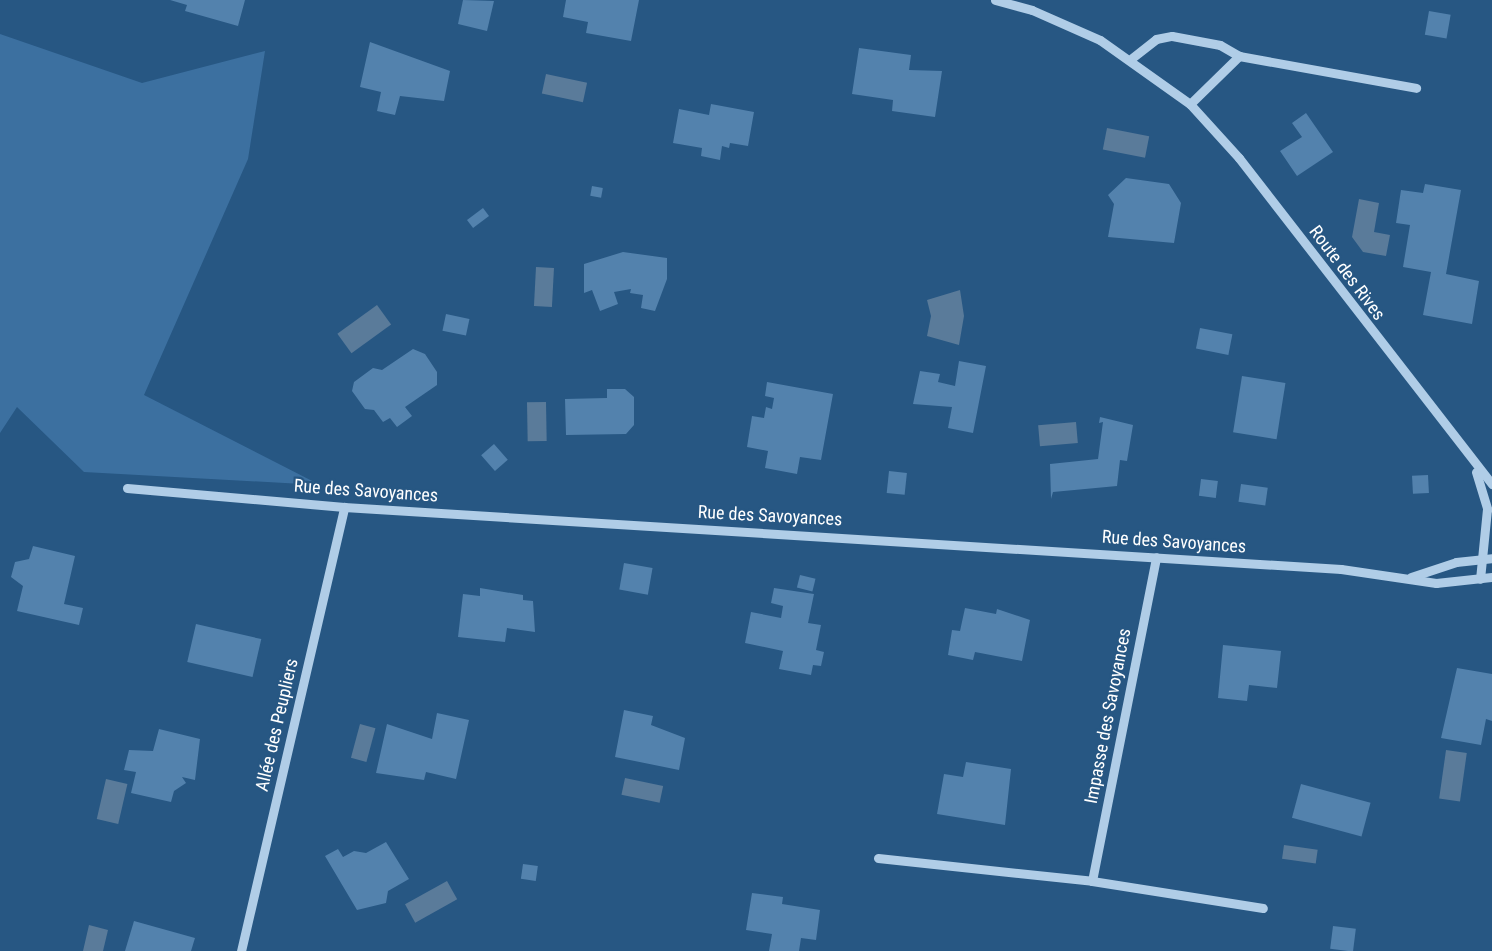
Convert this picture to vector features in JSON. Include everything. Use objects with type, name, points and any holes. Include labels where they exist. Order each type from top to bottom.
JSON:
[{"type":"street","name":"Route des Rives","points":[[994,0],[1067,24],[1132,58],[1190,104],[1239,158],[1473,465],[1492,484]]},
{"type":"street","points":[[1132,58],[1156,39],[1172,36],[1220,45],[1239,56],[1416,88]]},
{"type":"street","points":[[1190,104],[1239,56]]},
{"type":"street","name":"Route des Rives","points":[[1473,465],[1487,502],[1480,579]]},
{"type":"street","name":"Rue des Savoyances","points":[[128,488],[344,507],[1156,557],[1410,577],[1443,583],[1492,577]]},
{"type":"street","name":"Allée des Peupliers","points":[[241,951],[344,507]]},
{"type":"street","name":"Impasse des Savoyances","points":[[1092,881],[1156,557]]},
{"type":"street","name":"Rue des Savoyances","points":[[1410,577],[1482,558],[1492,558]]},
{"type":"street","points":[[878,858],[1092,881],[1263,908]]},
{"type":"shaded area","points":[[0,34],[142,83],[265,51],[248,159],[144,395],[320,485],[84,472],[17,407],[0,433]]},
{"type":"shaded area","points":[[546,74],[587,83],[583,102],[542,94]]},
{"type":"shaded area","points":[[1107,128],[1149,136],[1145,158],[1103,150]]},
{"type":"shaded area","points":[[1359,199],[1379,203],[1374,232],[1390,235],[1386,256],[1363,252],[1352,237]]},
{"type":"shaded area","points":[[536,267],[554,268],[552,307],[534,306]]},
{"type":"shaded area","points":[[960,290],[964,316],[959,345],[927,336],[931,316],[927,300]]},
{"type":"shaded area","points":[[377,305],[391,324],[351,353],[337,334]]},
{"type":"shaded area","points":[[527,402],[546,402],[547,441],[528,441]]},
{"type":"shaded area","points":[[1076,422],[1078,443],[1040,446],[1038,425]]},
{"type":"shaded area","points":[[360,724],[375,728],[366,762],[351,758]]},
{"type":"shaded area","points":[[1446,750],[1467,753],[1460,801],[1439,799]]},
{"type":"shaded area","points":[[625,778],[663,786],[660,803],[621,795]]},
{"type":"shaded area","points":[[106,779],[127,784],[118,824],[97,819]]},
{"type":"shaded area","points":[[1284,845],[1318,850],[1316,864],[1282,859]]},
{"type":"shaded area","points":[[447,881],[457,899],[415,923],[405,904]]},
{"type":"shaded area","points":[[89,925],[108,930],[103,951],[83,951]]},
{"type":"building","points":[[170,0],[245,0],[238,26],[185,11],[187,5]]},
{"type":"building","points":[[463,0],[494,1],[487,31],[458,24]]},
{"type":"building","points":[[566,0],[639,0],[631,41],[586,33],[588,22],[563,17]]},
{"type":"building","points":[[1429,11],[1451,15],[1446,38],[1425,35]]},
{"type":"building","points":[[370,42],[450,71],[444,101],[400,96],[395,115],[377,111],[381,92],[360,87]]},
{"type":"building","points":[[859,48],[911,55],[909,70],[942,71],[935,117],[892,111],[893,100],[852,94]]},
{"type":"building","points":[[711,104],[754,112],[748,146],[730,143],[729,148],[722,146],[720,160],[701,156],[702,148],[673,143],[679,109],[709,115]]},
{"type":"building","points":[[1306,113],[1333,152],[1297,176],[1280,151],[1302,137],[1292,123]]},
{"type":"building","points":[[1126,178],[1169,184],[1181,203],[1174,243],[1108,237],[1114,204],[1108,195]]},
{"type":"building","points":[[1425,184],[1461,190],[1446,274],[1479,281],[1472,324],[1423,315],[1431,272],[1403,267],[1410,225],[1396,223],[1401,190],[1423,193]]},
{"type":"building","points":[[592,186],[603,188],[601,198],[590,196]]},
{"type":"building","points":[[483,208],[489,216],[473,228],[467,220]]},
{"type":"building","points":[[623,252],[667,258],[667,279],[655,311],[641,308],[643,295],[630,293],[631,289],[614,292],[618,304],[600,311],[592,290],[584,293],[584,264]]},
{"type":"building","points":[[446,314],[469,319],[466,336],[442,331]]},
{"type":"building","points":[[1200,328],[1232,334],[1228,355],[1196,349]]},
{"type":"building","points":[[413,349],[425,354],[437,372],[437,385],[405,407],[412,416],[397,427],[390,418],[383,422],[374,410],[365,409],[352,391],[354,382],[373,368],[382,370]]},
{"type":"building","points":[[959,361],[986,366],[973,433],[948,428],[952,407],[913,404],[920,371],[940,374],[938,382],[955,386]]},
{"type":"building","points":[[1242,376],[1285,383],[1277,439],[1233,432]]},
{"type":"building","points":[[767,382],[833,394],[821,460],[800,457],[797,474],[765,468],[768,451],[747,447],[752,416],[764,418],[766,407],[772,409],[774,398],[765,396]]},
{"type":"building","points":[[607,389],[625,389],[634,397],[634,425],[626,434],[566,435],[565,399],[607,398]]},
{"type":"building","points":[[1100,417],[1133,425],[1127,461],[1120,460],[1117,486],[1053,492],[1051,499],[1050,464],[1098,459],[1103,422],[1099,423]]},
{"type":"building","points":[[494,444],[508,460],[495,471],[481,455]]},
{"type":"building","points":[[889,471],[907,473],[905,495],[887,493]]},
{"type":"building","points":[[1428,475],[1429,493],[1413,494],[1412,476]]},
{"type":"building","points":[[1201,479],[1218,481],[1216,498],[1199,496]]},
{"type":"building","points":[[1241,484],[1268,488],[1265,506],[1238,502]]},
{"type":"building","points":[[33,546],[75,556],[64,604],[83,608],[79,625],[17,611],[23,586],[11,577],[15,562],[29,559]]},
{"type":"building","points":[[624,563],[653,568],[648,595],[619,590]]},
{"type":"building","points":[[800,575],[816,579],[812,591],[797,588]]},
{"type":"building","points":[[480,588],[523,595],[523,600],[533,601],[535,632],[507,628],[505,642],[458,637],[463,594],[480,596]]},
{"type":"building","points":[[774,588],[814,594],[808,623],[821,625],[816,650],[824,652],[821,666],[813,665],[811,675],[779,669],[783,651],[745,643],[751,612],[781,618],[783,606],[771,603]]},
{"type":"building","points":[[965,608],[996,614],[997,609],[1030,620],[1022,661],[975,652],[973,660],[948,655],[952,630],[960,631]]},
{"type":"building","points":[[196,624],[261,639],[253,677],[187,662]]},
{"type":"building","points":[[1223,645],[1281,651],[1277,688],[1249,685],[1247,701],[1218,698]]},
{"type":"building","points":[[1457,668],[1492,674],[1492,721],[1486,719],[1481,745],[1441,738]]},
{"type":"building","points":[[624,710],[653,716],[651,725],[685,738],[679,770],[615,757]]},
{"type":"building","points":[[437,713],[469,720],[456,779],[426,772],[424,780],[376,773],[387,724],[432,739]]},
{"type":"building","points":[[159,729],[200,739],[195,780],[182,777],[186,783],[174,791],[171,802],[131,793],[136,772],[124,770],[129,750],[153,751]]},
{"type":"building","points":[[966,762],[1011,769],[1005,825],[937,814],[944,774],[963,777]]},
{"type":"building","points":[[1301,784],[1371,803],[1361,836],[1292,818]]},
{"type":"building","points":[[386,842],[409,879],[388,891],[386,903],[357,910],[325,856],[338,849],[343,857],[354,851],[366,853]]},
{"type":"building","points":[[523,864],[538,866],[536,881],[521,879]]},
{"type":"building","points":[[752,893],[783,897],[782,904],[820,910],[816,940],[801,938],[799,951],[769,951],[772,934],[746,930]]},
{"type":"building","points":[[134,921],[195,938],[191,951],[125,951]]},
{"type":"building","points":[[1333,926],[1356,929],[1353,951],[1330,949]]}]
